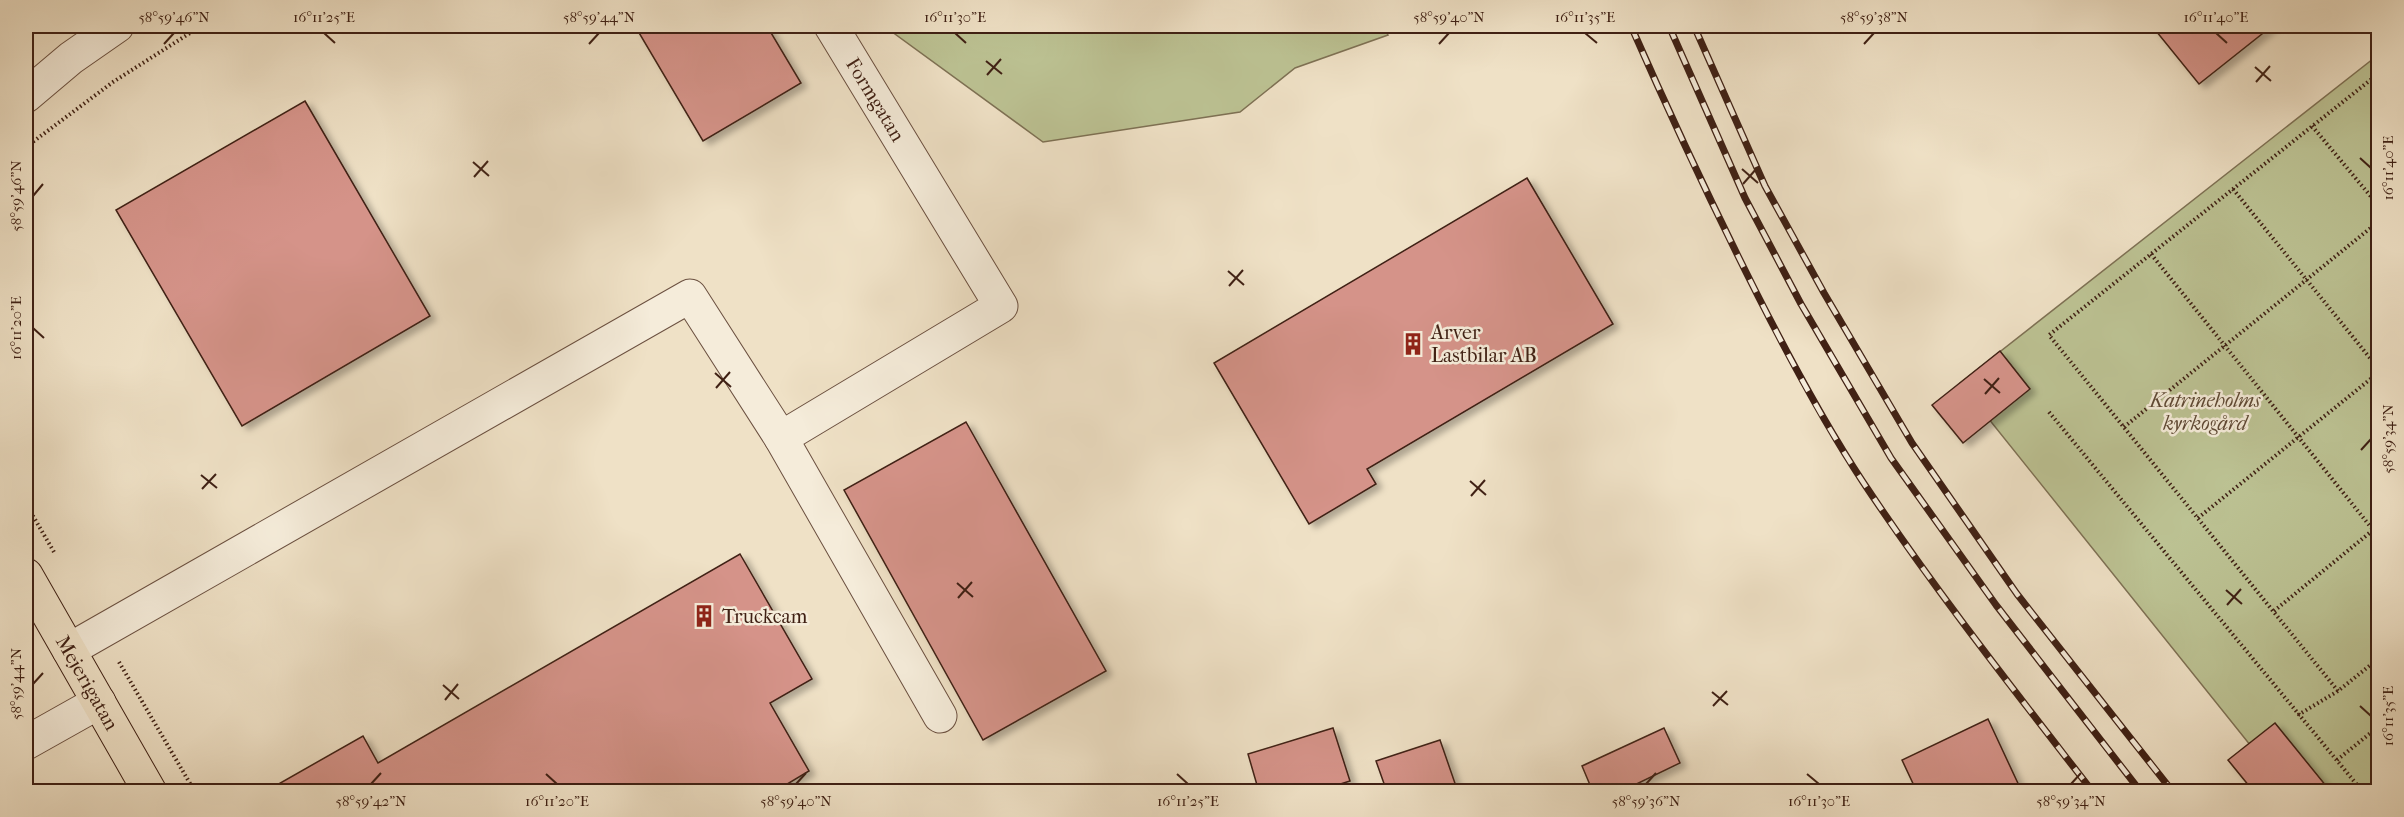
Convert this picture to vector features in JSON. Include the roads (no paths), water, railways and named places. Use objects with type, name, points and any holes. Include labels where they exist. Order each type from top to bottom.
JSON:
[{"type":"main road","name":"Mejerigatan","points":[[26,575],[150,792]]},
{"type":"street","points":[[26,96],[71,58],[117,26]]},
{"type":"street","name":"Formgatan","points":[[781,438],[1001,306],[831,26]]},
{"type":"street","points":[[26,81],[71,58]]},
{"type":"street","points":[[69,650],[690,296],[781,438],[940,716]]},
{"type":"street","points":[[26,743],[99,702]]},
{"type":"railway","points":[[1631,26],[1741,263],[1795,367],[1835,437],[1918,561],[2093,792]]},
{"type":"railway","points":[[1669,26],[1745,198],[1801,304],[1891,458],[1996,605],[2141,792]]},
{"type":"railway","points":[[1694,26],[1765,186],[1824,293],[1912,443],[2017,594],[2173,792]]},
{"type":"place","name":"Arver Lastbilar AB","points":[[1413,344]]},
{"type":"place","name":"Truckcam","points":[[704,616]]},
{"type":"park label","name":"Katrineholms kyrkogård","points":[[2205,412]]}]
